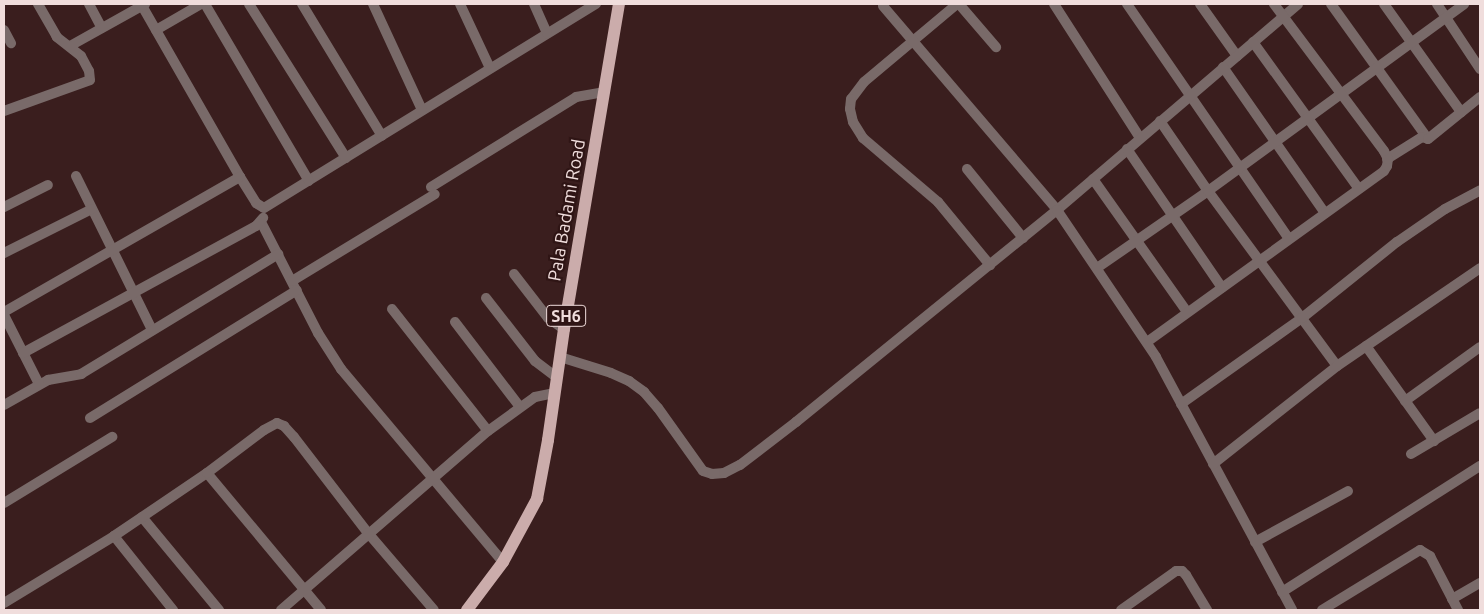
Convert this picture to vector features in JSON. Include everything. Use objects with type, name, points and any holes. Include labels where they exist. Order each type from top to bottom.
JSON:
[{"type":"main road","name":"Pala Badami Road","points":[[467,610],[503,562],[537,499],[619,4]]},
{"type":"street","points":[[4,111],[90,80],[89,71],[81,56],[57,37],[38,4]]},
{"type":"street","points":[[89,4],[102,28]]},
{"type":"street","points":[[70,46],[143,4],[240,177],[256,203],[264,208]]},
{"type":"street","points":[[156,30],[203,4],[309,181]]},
{"type":"street","points":[[249,4],[346,158]]},
{"type":"street","points":[[302,4],[382,136]]},
{"type":"street","points":[[373,4],[422,110]]},
{"type":"street","points":[[460,4],[490,68]]},
{"type":"street","points":[[534,4],[547,33]]},
{"type":"street","points":[[23,354],[260,222],[264,208],[596,4]]},
{"type":"street","points":[[990,265],[938,202],[863,138],[853,122],[851,99],[856,90],[958,4],[996,46]]},
{"type":"street","points":[[1054,4],[1140,138]]},
{"type":"street","points":[[1127,4],[1289,239]]},
{"type":"street","points":[[1200,4],[1237,56]]},
{"type":"street","points":[[1274,4],[1387,159]]},
{"type":"street","points":[[560,357],[611,373],[629,381],[644,392],[658,408],[703,471],[712,474],[724,473],[740,465],[796,422],[990,265],[1298,4]]},
{"type":"street","points":[[1331,4],[1428,139]]},
{"type":"street","points":[[1384,4],[1460,112]]},
{"type":"street","points":[[1437,4],[1480,69]]},
{"type":"street","points":[[1097,268],[1208,192],[1464,4]]},
{"type":"street","points":[[883,6],[1057,210],[1097,268],[1147,342],[1292,610]]},
{"type":"street","points":[[4,30],[11,43]]},
{"type":"street","points":[[1252,42],[1359,189]]},
{"type":"street","points":[[1223,67],[1325,213]]},
{"type":"street","points":[[90,418],[576,97],[604,92]]},
{"type":"street","points":[[1147,342],[1384,171],[1387,159],[1422,138],[1428,139],[1480,97]]},
{"type":"street","points":[[1160,122],[1208,192],[1337,366]]},
{"type":"street","points":[[1127,149],[1222,288]]},
{"type":"street","points":[[967,169],[1023,238]]},
{"type":"street","points":[[76,176],[152,330]]},
{"type":"street","points":[[39,384],[4,313],[112,249],[240,177]]},
{"type":"street","points":[[1093,179],[1187,312]]},
{"type":"street","points":[[4,207],[48,186]]},
{"type":"street","points":[[1181,404],[1302,318],[1398,242],[1445,209],[1480,190]]},
{"type":"street","points":[[4,253],[92,209]]},
{"type":"street","points":[[260,222],[340,369],[503,562]]},
{"type":"street","points":[[4,405],[39,384],[81,374],[278,254]]},
{"type":"street","points":[[1213,464],[1337,366],[1480,268]]},
{"type":"street","points":[[514,274],[548,318],[564,329]]},
{"type":"street","points":[[486,298],[536,361],[556,377]]},
{"type":"street","points":[[392,309],[488,431]]},
{"type":"street","points":[[455,322],[520,407]]},
{"type":"street","points":[[1366,346],[1434,441]]},
{"type":"street","points":[[1405,401],[1480,348]]},
{"type":"street","points":[[281,610],[431,478],[488,431],[535,397],[554,393]]},
{"type":"street","points":[[1411,454],[1480,413]]},
{"type":"street","points":[[4,603],[114,536],[207,473],[264,430],[277,424],[284,426],[294,437],[368,533],[434,610]]},
{"type":"street","points":[[4,503],[112,437]]},
{"type":"street","points":[[1282,592],[1480,466]]},
{"type":"street","points":[[207,473],[303,591],[321,610]]},
{"type":"street","points":[[1255,542],[1348,491]]},
{"type":"street","points":[[142,517],[219,610]]},
{"type":"street","points":[[114,536],[173,610]]},
{"type":"street","points":[[1322,610],[1420,550],[1430,556],[1458,610]]},
{"type":"street","points":[[1121,610],[1176,571],[1182,571],[1186,575],[1207,610]]},
{"type":"street","points":[[1452,599],[1480,583]]}]
